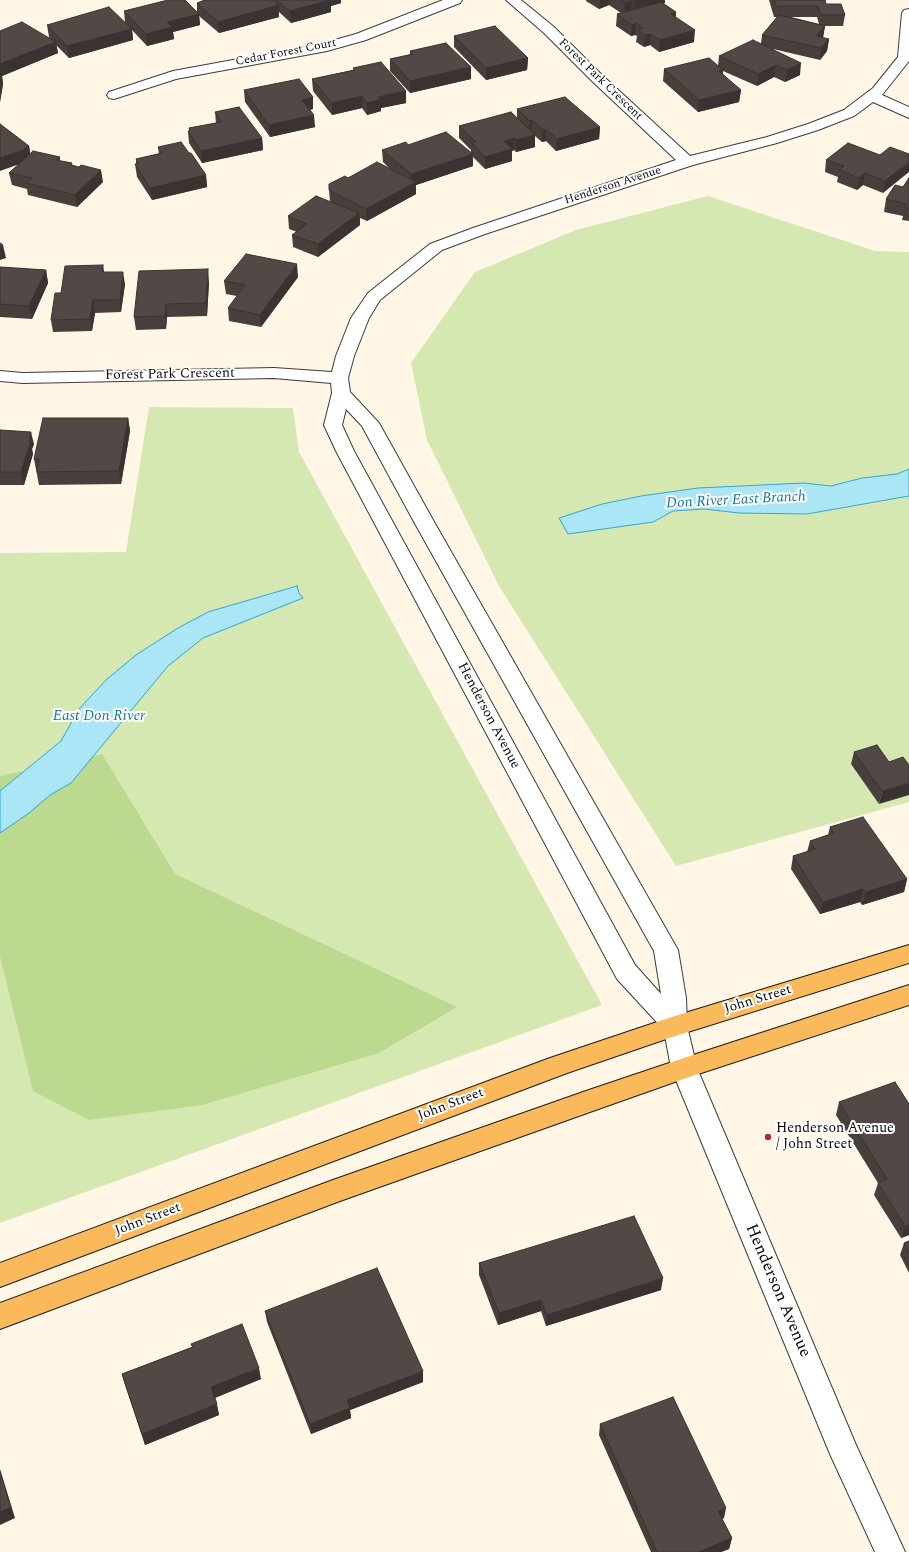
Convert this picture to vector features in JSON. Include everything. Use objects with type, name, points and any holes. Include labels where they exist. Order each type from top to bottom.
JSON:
[{"type":"main road","name":"John Street","points":[[0,1275],[559,1065],[675,1026],[909,954]]},
{"type":"main road","points":[[0,1316],[333,1192],[684,1068],[909,995]]},
{"type":"street","name":"Cedar Forest Court","points":[[114,95],[173,75],[322,48],[361,37],[455,0]]},
{"type":"street","name":"Forest Park Crescent","points":[[513,0],[549,30],[597,78],[687,162]]},
{"type":"street","name":"Henderson Avenue","points":[[675,1026],[626,972],[344,451],[332,425],[345,356],[360,318],[374,298],[436,248],[479,231],[687,162],[772,140],[813,127],[849,113],[878,91],[905,56],[909,13]]},
{"type":"street","points":[[871,95],[909,113]]},
{"type":"street","name":"Forest Park Crescent","points":[[0,376],[23,378],[274,373],[340,385]]},
{"type":"street","name":"Henderson Avenue","points":[[340,385],[370,423],[427,527],[666,950],[674,998],[675,1026],[684,1068],[846,1454],[890,1552]]},
{"type":"green space","points":[[708,196],[875,251],[909,252],[909,802],[676,866],[499,586],[427,440],[411,363],[475,272],[576,230]]},
{"type":"green space","points":[[149,407],[293,408],[299,452],[602,1005],[0,1223],[0,553],[126,552]]},
{"type":"green space","points":[[102,754],[175,874],[457,1007],[379,1053],[202,1105],[89,1120],[33,1091],[0,956],[0,776]]},
{"type":"water","name":"Don River East Branch","points":[[909,469],[909,496],[807,514],[739,513],[704,509],[673,511],[653,522],[568,534],[559,518],[602,504],[641,496],[698,488],[804,483],[831,486],[862,478],[897,474]]},
{"type":"water","name":"East Don River","points":[[297,586],[299,593],[303,598],[203,638],[168,666],[71,783],[50,795],[29,813],[0,833],[0,791],[61,741],[79,709],[106,680],[136,655],[178,628],[208,612]]},
{"type":"building","points":[[168,0],[185,0],[199,14],[167,22],[172,27],[146,34],[124,11]]},
{"type":"building","points":[[205,0],[272,0],[279,5],[218,22],[197,3]]},
{"type":"building","points":[[277,0],[331,0],[290,11]]},
{"type":"building","points":[[620,0],[640,0],[625,3]]},
{"type":"building","points":[[774,0],[825,0],[826,4],[841,4],[845,15],[821,15],[818,6],[776,6]]},
{"type":"building","points":[[661,2],[676,12],[671,14],[695,30],[660,40],[651,34],[645,35],[637,30],[643,28],[636,23],[632,25],[617,14]]},
{"type":"building","points":[[109,7],[132,29],[67,46],[47,25]]},
{"type":"building","points":[[779,15],[825,26],[816,36],[829,39],[821,48],[762,35]]},
{"type":"building","points":[[22,22],[56,42],[0,64],[0,31]]},
{"type":"building","points":[[495,26],[528,58],[486,68],[454,36]]},
{"type":"building","points":[[753,40],[801,63],[787,70],[776,65],[758,74],[719,56]]},
{"type":"building","points":[[446,43],[471,67],[410,81],[390,59],[413,54],[410,51]]},
{"type":"building","points":[[709,58],[723,70],[719,71],[741,90],[699,100],[664,69]]},
{"type":"building","points":[[381,62],[406,91],[378,97],[381,99],[367,103],[362,96],[332,103],[312,79],[355,70],[353,68]]},
{"type":"building","points":[[299,79],[313,97],[302,100],[314,115],[269,125],[244,90]]},
{"type":"building","points":[[565,97],[600,127],[557,139],[546,129],[543,130],[532,120],[530,121],[517,109]]},
{"type":"building","points":[[239,107],[262,138],[201,151],[188,131],[190,131],[189,128],[221,122],[215,112]]},
{"type":"building","points":[[511,112],[535,135],[516,140],[515,138],[504,141],[512,149],[485,157],[472,143],[476,142],[459,126]]},
{"type":"building","points":[[0,124],[29,146],[25,148],[26,149],[0,158]]},
{"type":"building","points":[[446,132],[473,154],[411,174],[382,150],[406,142],[408,145]]},
{"type":"building","points":[[181,142],[189,153],[191,153],[206,175],[150,188],[135,164],[139,164],[136,159],[162,153],[158,147]]},
{"type":"building","points":[[848,143],[880,155],[890,147],[909,154],[909,162],[885,181],[865,173],[859,178],[839,170],[844,166],[826,160]]},
{"type":"building","points":[[33,151],[60,157],[56,160],[72,163],[71,165],[79,167],[81,165],[101,170],[75,195],[26,183],[32,178],[9,173]]},
{"type":"building","points":[[377,162],[416,182],[366,209],[329,190],[329,184],[345,176],[348,178]]},
{"type":"building","points":[[909,178],[909,209],[905,207],[907,204],[886,199],[895,185],[903,187]]},
{"type":"building","points":[[316,196],[359,213],[318,244],[292,235],[307,224],[288,216]]},
{"type":"building","points":[[246,254],[297,264],[260,315],[228,308],[245,285],[224,281]]},
{"type":"building","points":[[103,265],[102,272],[123,272],[120,300],[93,300],[90,319],[51,320],[55,293],[61,293],[65,266]]},
{"type":"building","points":[[0,267],[46,270],[29,306],[0,304]]},
{"type":"building","points":[[208,269],[206,303],[166,304],[165,316],[134,317],[139,271]]},
{"type":"building","points":[[43,418],[128,418],[119,471],[37,472],[39,459],[34,459]]},
{"type":"building","points":[[0,430],[31,432],[29,441],[31,441],[21,472],[0,472]]},
{"type":"building","points":[[877,745],[889,762],[903,757],[909,765],[909,783],[882,791],[854,752]]},
{"type":"building","points":[[863,817],[907,879],[866,892],[863,889],[823,902],[793,856],[815,849],[810,841],[834,833],[830,827]]},
{"type":"building","points":[[895,1082],[909,1104],[909,1225],[905,1226],[878,1183],[887,1179],[839,1102]]},
{"type":"building","points":[[634,1216],[663,1278],[547,1315],[541,1300],[499,1313],[479,1263]]},
{"type":"building","points":[[909,1241],[909,1253],[904,1243]]},
{"type":"building","points":[[377,1268],[423,1371],[347,1400],[350,1408],[310,1424],[265,1311]]},
{"type":"building","points":[[242,1324],[259,1368],[211,1387],[217,1404],[142,1434],[122,1374],[193,1347],[191,1344]]},
{"type":"building","points":[[673,1397],[726,1508],[718,1511],[732,1538],[699,1552],[657,1552],[600,1424]]},
{"type":"building","points":[[0,1472],[11,1508],[0,1512]]},
{"type":"place","name":"Henderson Avenue / John Street","points":[[768,1137]]}]
